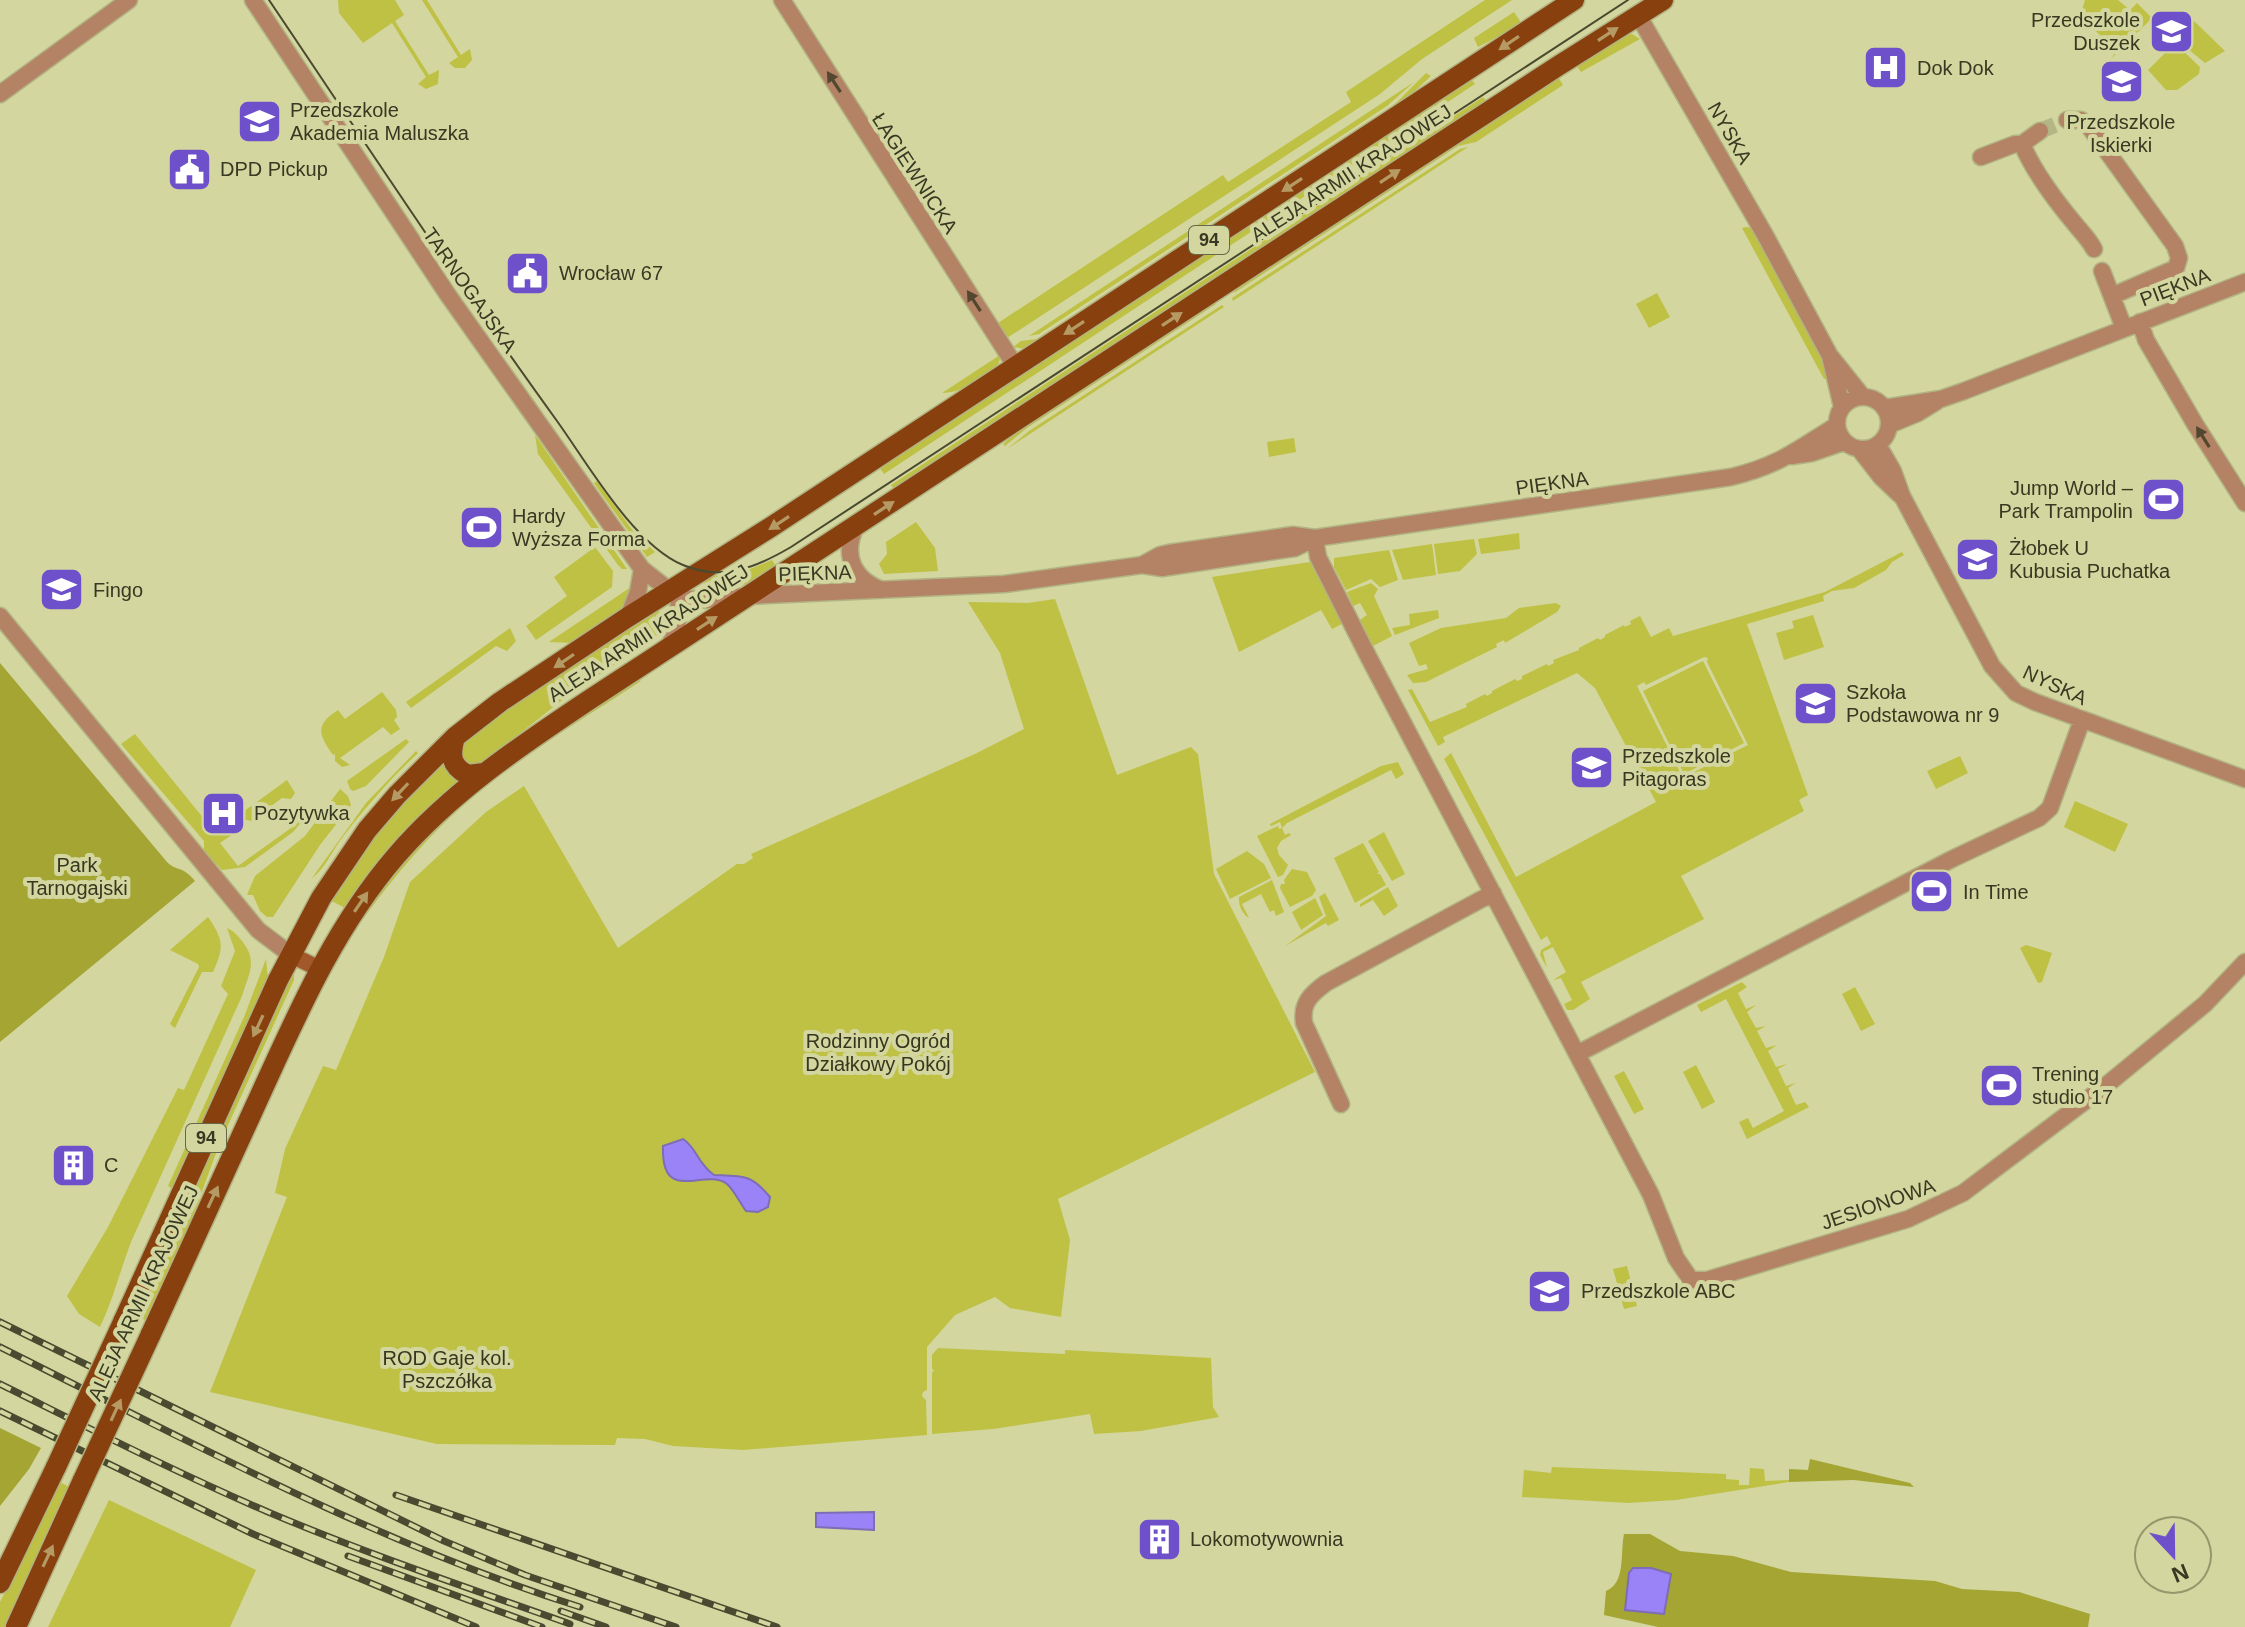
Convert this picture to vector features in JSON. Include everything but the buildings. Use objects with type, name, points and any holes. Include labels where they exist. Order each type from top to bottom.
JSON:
[{"type":"main road","name":"ALEJA ARMII KRAJOWEJ","points":[[0,1583],[291,955],[321,898],[367,830],[397,795],[455,737],[500,702],[628,617],[674,594],[1574,0]]},
{"type":"main road","name":"ALEJA ARMII KRAJOWEJ","points":[[16,1627],[320,969],[347,922],[396,856],[429,821],[484,773],[666,650],[1663,0]]},
{"type":"main road","points":[[455,737],[451,756],[459,771],[468,775],[484,773]]},
{"type":"main road","points":[[291,955],[320,969]]},
{"type":"street","points":[[0,94],[129,0]]},
{"type":"street","name":"TARNOGAJSKA","points":[[253,0],[448,295],[642,569],[674,594]]},
{"type":"street","name":"ŁAGIEWNICKA","points":[[783,3],[1016,367]]},
{"type":"street","name":"NYSKA","points":[[1638,15],[1765,235],[1830,356],[1842,407]]},
{"type":"street","points":[[2067,120],[2081,120],[2088,125],[2175,246],[2179,258],[2173,271],[2112,296]]},
{"type":"street","points":[[1981,157],[2022,144],[2040,131]]},
{"type":"street","points":[[2022,144],[2029,160],[2094,249]]},
{"type":"street","points":[[2102,271],[2112,296],[2146,340],[2245,503]]},
{"type":"street","name":"PIĘKNA","points":[[1889,425],[1941,399],[2245,282]]},
{"type":"street","name":"NYSKA","points":[[1830,356],[1863,397]]},
{"type":"street","points":[[1863,397],[1874,399],[1884,408],[1889,425],[1885,438],[1878,445],[1860,450],[1844,442],[1837,425],[1842,407],[1852,399],[1863,397]]},
{"type":"street","name":"PIĘKNA","points":[[1884,408],[1941,399]]},
{"type":"street","name":"PIĘKNA","points":[[1791,457],[1837,425]]},
{"type":"street","name":"PIĘKNA","points":[[674,594],[709,600],[884,591],[1004,584],[1142,565],[1162,568],[1295,548],[1315,538],[1712,481],[1754,472],[1791,457],[1844,442]]},
{"type":"street","name":"NYSKA","points":[[1878,445],[1996,673],[2016,693],[2245,779]]},
{"type":"street","name":"NYSKA","points":[[1860,450],[1881,477],[1902,496]]},
{"type":"street","name":"PIĘKNA","points":[[856,526],[849,548],[852,566],[861,579],[884,591]]},
{"type":"street","points":[[1315,538],[1318,557],[1368,656],[1577,1054],[1952,859],[2039,818],[2050,808],[2082,720]]},
{"type":"street","points":[[628,617],[638,592],[642,569]]},
{"type":"street","points":[[666,650],[677,631],[674,594]]},
{"type":"street","points":[[0,616],[258,930],[291,955]]},
{"type":"street","points":[[1341,1104],[1304,1023],[1302,1011],[1312,994],[1326,983],[1493,893]]},
{"type":"street","name":"JESIONOWA","points":[[1577,1054],[1657,1208],[1686,1276],[1691,1280],[1707,1280],[1889,1225],[1963,1193],[2109,1083],[2186,1020],[2245,962]]},
{"type":"green space","points":[[338,0],[395,0],[404,15],[395,21],[429,75],[439,70],[438,84],[426,89],[418,84],[426,77],[392,23],[363,43],[339,13]]},
{"type":"green space","points":[[422,0],[427,0],[461,55],[470,49],[472,60],[465,68],[455,68],[449,63],[458,57]]},
{"type":"green space","points":[[1485,0],[1512,0],[1422,59],[1380,94],[1004,340],[995,325],[1223,175],[1228,182],[1351,102],[1346,92]]},
{"type":"green space","points":[[2085,0],[2118,0],[2130,10],[2137,3],[2152,18],[2111,59],[2117,50],[2080,17]]},
{"type":"green space","points":[[1514,12],[1522,24],[1478,47],[1474,38]]},
{"type":"green space","points":[[2194,21],[2225,51],[2205,63],[2176,39]]},
{"type":"green space","points":[[1632,34],[1640,39],[1581,72],[1576,65],[1624,35]]},
{"type":"green space","points":[[2179,47],[2200,67],[2199,74],[2177,90],[2166,90],[2148,70],[2169,49]]},
{"type":"green space","points":[[1426,73],[1431,76],[1402,103],[1026,349],[1013,347],[1021,341],[1037,339],[1394,105]]},
{"type":"green space","points":[[1558,77],[1563,85],[1476,142],[1458,146],[1234,293],[1235,289]]},
{"type":"green space","points":[[1471,79],[1475,84],[884,474],[879,467]]},
{"type":"green space","points":[[1414,82],[1387,106],[1039,334],[1029,336]]},
{"type":"green space","points":[[1483,97],[1487,102],[895,491],[891,485]]},
{"type":"green space","points":[[1468,147],[1233,301],[1232,298],[1460,149]]},
{"type":"green space","points":[[1742,228],[1752,228],[1831,378],[1824,379]]},
{"type":"green space","points":[[1657,293],[1670,317],[1649,328],[1636,304]]},
{"type":"green space","points":[[1216,304],[1027,428],[1005,446],[1003,444],[1016,433]]},
{"type":"green space","points":[[1222,305],[1224,307],[1007,449],[1029,431]]},
{"type":"green space","points":[[1000,355],[994,370],[978,382],[942,393]]},
{"type":"green space","points":[[535,435],[627,569],[618,565],[538,454]]},
{"type":"green space","points":[[1294,438],[1296,452],[1269,457],[1267,442]]},
{"type":"green space","points":[[597,481],[633,531],[655,552],[647,557],[594,483]]},
{"type":"green space","points":[[916,522],[935,548],[938,571],[884,574],[879,564],[887,554],[886,542]]},
{"type":"green space","points":[[1519,533],[1520,549],[1481,554],[1478,539]]},
{"type":"green space","points":[[1474,539],[1477,554],[1460,571],[1438,574],[1434,544]]},
{"type":"green space","points":[[1432,544],[1436,575],[1403,580],[1392,550]]},
{"type":"green space","points":[[595,547],[613,571],[612,587],[536,640],[526,626],[567,596],[554,577]]},
{"type":"green space","points":[[1389,550],[1398,580],[1380,587],[1371,579],[1346,590],[1334,567],[1334,558]]},
{"type":"green space","points":[[1902,552],[1904,555],[1886,570],[1854,588],[1832,591],[1823,596],[1824,601],[1747,624],[1808,795],[1799,800],[1804,811],[1681,876],[1704,919],[1581,982],[1590,999],[1573,1010],[1567,1010],[1564,1004],[1572,1000],[1561,978],[1553,980],[1566,972],[1553,947],[1543,952],[1547,968],[1540,955],[1541,950],[1551,944],[1547,936],[1541,940],[1444,759],[1451,753],[1516,877],[1656,802],[1595,688],[1577,673],[1443,737],[1445,742],[1438,746],[1408,690],[1412,689],[1430,722],[1467,707],[1466,704],[1554,663],[1553,660],[1579,650],[1598,638],[1600,640],[1640,616],[1651,637],[1669,628],[1673,636],[1825,592]],"holes":[[[1708,658],[1707,662],[1748,745],[1684,780],[1637,686]]]},
{"type":"green space","points":[[772,560],[778,569],[744,584],[717,588],[707,587],[704,583],[711,576],[738,574]]},
{"type":"green space","points":[[1310,562],[1357,652],[1342,624],[1332,629],[1321,610],[1239,652],[1212,577]]},
{"type":"green space","points":[[1371,583],[1378,589],[1374,596],[1392,636],[1373,646],[1360,620],[1367,615],[1360,603],[1353,606],[1347,592]]},
{"type":"green space","points":[[631,587],[623,610],[572,643],[549,642]]},
{"type":"green space","name":"Rodzinny Ogród Działkowy Pokój","points":[[1055,599],[1117,775],[1191,747],[1198,754],[1214,874],[1315,1072],[1058,1199],[1070,1240],[1061,1317],[1010,1308],[995,1297],[955,1315],[927,1347],[927,1390],[922,1396],[926,1400],[927,1435],[743,1450],[673,1446],[645,1439],[617,1438],[615,1445],[437,1444],[210,1392],[287,1197],[275,1193],[285,1149],[323,1066],[336,1070],[384,957],[410,882],[486,812],[524,786],[618,948],[737,864],[744,864],[753,858],[751,854],[1024,729],[1000,653],[968,602],[1028,603]]},
{"type":"green space","points":[[1556,603],[1561,606],[1557,612],[1505,643],[1504,640],[1496,644],[1497,647],[1426,682],[1413,683],[1407,675],[1428,669],[1426,664],[1419,666],[1409,643],[1441,628],[1506,618],[1519,608]]},
{"type":"green space","points":[[1438,610],[1439,618],[1395,635],[1392,628],[1410,625],[1409,614]]},
{"type":"green space","points":[[658,611],[668,618],[665,630],[565,698],[482,763],[467,765],[460,753],[463,744],[510,707]]},
{"type":"green space","points":[[1813,615],[1824,647],[1784,660],[1776,633],[1794,628],[1792,621]]},
{"type":"green space","points":[[510,628],[516,641],[507,651],[496,646],[411,708],[406,702]]},
{"type":"green space","points":[[1703,661],[1744,743],[1684,774],[1643,691]]},
{"type":"green space","name":"Park Tarnogajski","points":[[0,663],[167,862],[195,881],[0,1042]]},
{"type":"green space","points":[[637,680],[641,681],[534,750],[474,796],[429,839],[363,919],[361,917],[389,879],[452,813],[487,785],[522,758]]},
{"type":"green space","points":[[382,692],[396,710],[394,720],[400,729],[391,735],[383,727],[340,758],[350,765],[342,767],[324,741],[322,725],[338,710],[345,719]]},
{"type":"green space","points":[[135,734],[213,830],[228,822],[236,832],[220,843],[238,866],[291,828],[286,819],[301,809],[303,820],[293,832],[245,867],[222,870],[204,852],[204,841],[121,744]]},
{"type":"green space","points":[[406,739],[409,742],[366,786],[353,791],[350,789],[347,781]]},
{"type":"green space","points":[[416,751],[418,753],[369,805],[312,878],[366,803]]},
{"type":"green space","points":[[1960,756],[1968,773],[1936,789],[1927,771]]},
{"type":"green space","points":[[444,761],[460,781],[345,908],[330,900],[380,829]]},
{"type":"green space","points":[[1398,762],[1404,774],[1396,779],[1391,770],[1282,828],[1280,822],[1270,824],[1381,766]]},
{"type":"green space","points":[[287,780],[295,793],[291,799],[282,798],[251,821],[236,817]]},
{"type":"green space","points":[[340,789],[348,796],[351,805],[320,845],[273,917],[267,917],[260,911],[253,895],[247,895],[255,876],[305,836]]},
{"type":"green space","points":[[2075,801],[2128,824],[2115,852],[2064,827]]},
{"type":"green space","points":[[1278,826],[1285,835],[1291,835],[1281,841],[1277,848],[1288,865],[1283,875],[1278,877],[1257,836]]},
{"type":"green space","points":[[1384,832],[1405,874],[1392,881],[1368,841]]},
{"type":"green space","points":[[1363,843],[1379,872],[1377,874],[1386,885],[1355,903],[1334,858]]},
{"type":"green space","points":[[1247,851],[1264,864],[1271,878],[1230,899],[1216,869]]},
{"type":"green space","points":[[1292,869],[1307,872],[1316,890],[1312,896],[1290,907],[1280,888]]},
{"type":"green space","points":[[1272,880],[1284,912],[1276,916],[1274,910],[1270,912],[1261,894],[1242,904],[1249,918],[1241,909],[1239,897]]},
{"type":"green space","points":[[1388,887],[1398,906],[1384,916],[1373,900],[1360,907],[1360,904]]},
{"type":"green space","points":[[1325,893],[1339,920],[1328,926],[1326,923],[1285,946],[1326,916],[1319,897]]},
{"type":"green space","points":[[1315,898],[1323,915],[1301,930],[1292,912]]},
{"type":"green space","points":[[208,917],[220,938],[219,957],[213,972],[202,972],[175,1028],[170,1024],[199,967],[170,950]]},
{"type":"green space","points":[[227,928],[239,937],[250,955],[247,981],[131,1242],[100,1327],[79,1314],[67,1296],[108,1227],[178,1088],[184,1090],[228,994],[221,986],[235,951]]},
{"type":"green space","points":[[2026,945],[2052,953],[2042,982],[2038,983],[2020,948]]},
{"type":"green space","points":[[266,959],[268,979],[173,1189],[168,1186],[244,1017]]},
{"type":"green space","points":[[294,971],[294,980],[219,1145],[189,1227],[147,1321],[136,1315]]},
{"type":"green space","points":[[1742,982],[1747,987],[1738,993],[1746,1009],[1756,1005],[1747,1012],[1756,1028],[1766,1026],[1757,1031],[1766,1048],[1777,1045],[1768,1051],[1776,1067],[1787,1064],[1778,1069],[1786,1086],[1796,1083],[1788,1088],[1796,1105],[1805,1102],[1809,1107],[1747,1139],[1739,1122],[1748,1118],[1753,1128],[1784,1111],[1726,999],[1701,1012],[1697,1005]]},
{"type":"green space","points":[[1855,987],[1875,1024],[1861,1031],[1842,994]]},
{"type":"green space","points":[[1696,1065],[1715,1102],[1702,1109],[1683,1072]]},
{"type":"green space","points":[[1624,1071],[1644,1109],[1634,1114],[1614,1076]]},
{"type":"green space","points":[[1627,1266],[1637,1306],[1624,1309],[1613,1269]]},
{"type":"green space","points":[[938,1348],[1065,1354],[1065,1350],[1211,1358],[1213,1407],[1219,1417],[1141,1431],[1094,1434],[1090,1414],[993,1429],[932,1434],[932,1355]]},
{"type":"green space","points":[[0,1428],[41,1448],[0,1506]]},
{"type":"green space","points":[[1810,1459],[1910,1483],[1914,1487],[1854,1480],[1789,1482],[1789,1469],[1808,1470]]},
{"type":"green space","points":[[1552,1467],[1726,1474],[1726,1479],[1739,1480],[1739,1485],[1749,1485],[1750,1468],[1764,1469],[1765,1481],[1789,1482],[1676,1500],[1628,1503],[1522,1497],[1524,1470],[1551,1473]]},
{"type":"green space","points":[[60,1482],[69,1487],[6,1627],[0,1627],[0,1602]]},
{"type":"green space","points":[[109,1500],[256,1570],[230,1627],[48,1627]]},
{"type":"green space","points":[[1624,1534],[1650,1534],[1680,1551],[1733,1556],[1791,1572],[1935,1581],[1962,1589],[2019,1592],[2090,1614],[2088,1627],[1658,1627],[1604,1615],[1606,1591],[1617,1582],[1621,1567]]},
{"type":"shaded area","points":[[683,1139],[714,1175],[739,1176],[757,1184],[770,1197],[768,1207],[758,1212],[746,1211],[727,1184],[707,1179],[677,1180],[669,1175],[664,1164],[663,1146]]},
{"type":"shaded area","points":[[874,1512],[874,1530],[816,1527],[816,1513]]},
{"type":"shaded area","points":[[1633,1568],[1651,1568],[1671,1574],[1664,1614],[1625,1610],[1629,1573]]},
{"type":"tunnel","points":[[2040,131],[2067,120]]},
{"type":"tram line","points":[[269,0],[447,264],[629,522],[665,555],[683,565],[712,572],[752,566],[791,547],[1628,0]]},
{"type":"railway","points":[[0,1322],[444,1541],[525,1575],[676,1627]]},
{"type":"railway","points":[[0,1347],[357,1522],[430,1553],[580,1607]]},
{"type":"railway","points":[[0,1384],[268,1512],[570,1624]]},
{"type":"railway","points":[[0,1411],[253,1534],[476,1627]]},
{"type":"railway","points":[[396,1495],[777,1627]]},
{"type":"railway","points":[[348,1556],[542,1627]]},
{"type":"railway","points":[[561,1611],[606,1627]]},
{"type":"place","name":"Przedszkole Duszek","points":[[2171,32]]},
{"type":"place","name":"Dok Dok","points":[[1886,68]]},
{"type":"place","name":"Przedszkole Iskierki","points":[[2121,82]]},
{"type":"place","name":"Przedszkole Akademia Maluszka","points":[[259,122]]},
{"type":"place","name":"DPD Pickup","points":[[189,169]]},
{"type":"place","name":"Wrocław 67","points":[[528,273]]},
{"type":"place","name":"Jump World – Park Trampolin","points":[[2164,499]]},
{"type":"place","name":"Hardy Wyższa Forma","points":[[481,527]]},
{"type":"place","name":"Żłobek U Kubusia Puchatka","points":[[1978,560]]},
{"type":"place","name":"Fingo","points":[[62,590]]},
{"type":"place","name":"Szkoła Podstawowa nr 9","points":[[1815,703]]},
{"type":"place","name":"Przedszkole Pitagoras","points":[[1591,768]]},
{"type":"place","name":"Pozytywka","points":[[223,813]]},
{"type":"place","name":"In Time","points":[[1932,892]]},
{"type":"place","name":"Trening studio 17","points":[[2001,1086]]},
{"type":"place","name":"C","points":[[73,1165]]},
{"type":"place","name":"Przedszkole ABC","points":[[1550,1291]]},
{"type":"place","name":"Lokomotywownia","points":[[1159,1539]]},
{"type":"park label","name":"ROD Gaje kol. Pszczółka","points":[[447,1370]]}]
